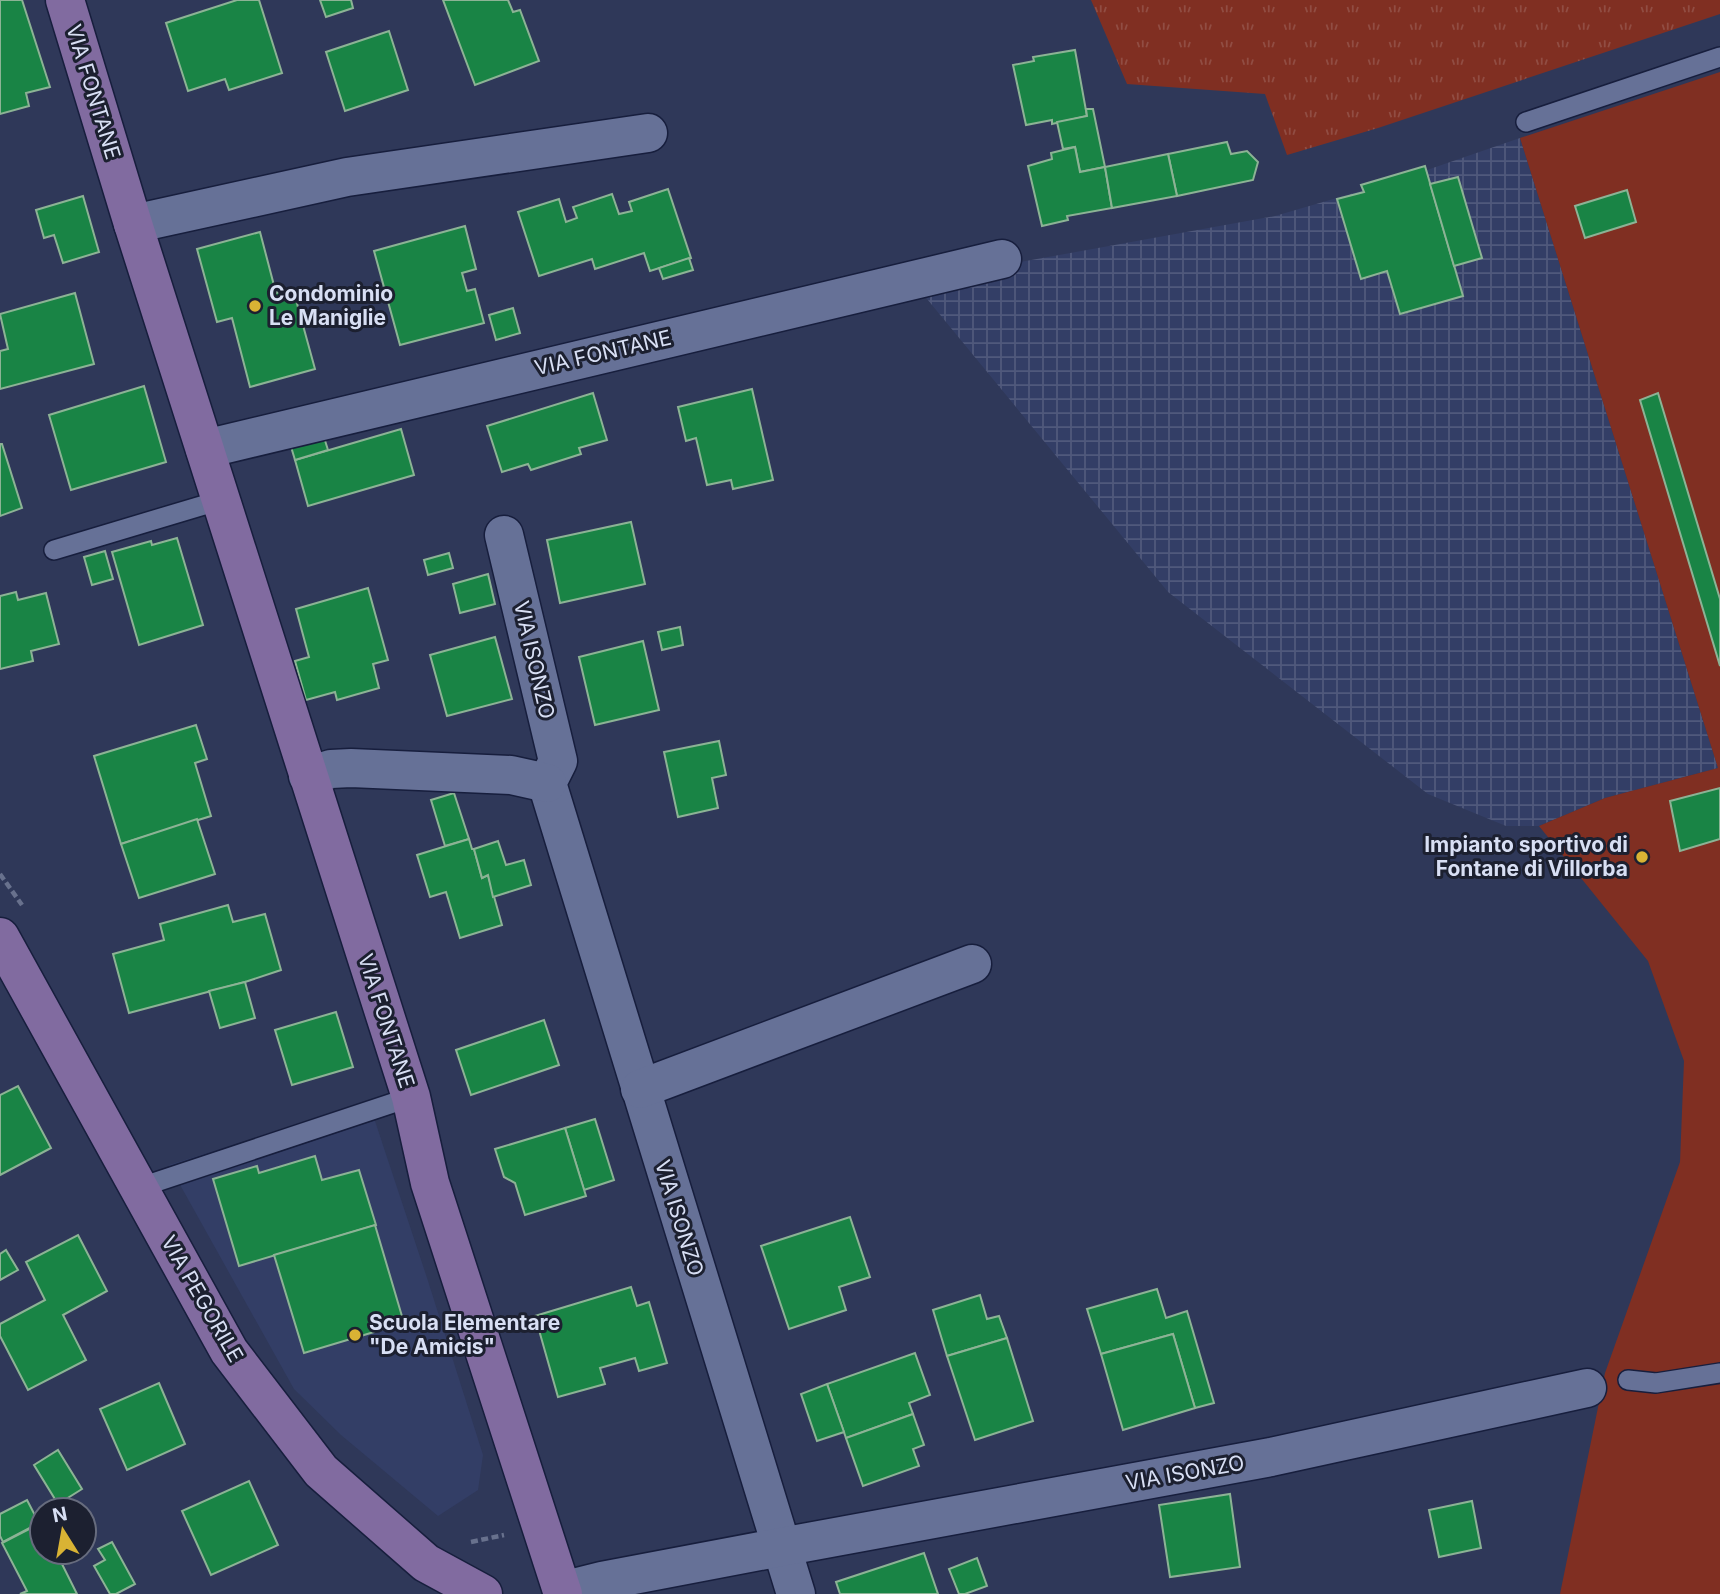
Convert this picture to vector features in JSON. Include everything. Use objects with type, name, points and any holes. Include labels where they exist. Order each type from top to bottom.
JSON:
[{"type":"street","name":"VIA FONTANE","points":[[65,0],[411,1097],[430,1183],[562,1593]]},
{"type":"street","points":[[134,224],[347,177],[648,133]]},
{"type":"street","name":"VIA FONTANE","points":[[205,449],[1002,259]]},
{"type":"street","name":"VIA ISONZO","points":[[504,535],[558,761],[547,783],[796,1594]]},
{"type":"street","points":[[308,776],[331,769],[351,768],[511,775],[547,783]]},
{"type":"street","name":"VIA PEGORILE","points":[[0,937],[229,1351],[321,1471],[426,1563],[483,1594]]},
{"type":"street","points":[[640,1089],[972,964]]},
{"type":"street","name":"VIA ISONZO","points":[[562,1593],[602,1581],[1271,1457],[1587,1388]]},
{"type":"lane","points":[[1526,122],[1720,57]]},
{"type":"lane","points":[[54,550],[221,500]]},
{"type":"lane","points":[[138,1188],[411,1097]]},
{"type":"lane","points":[[1628,1380],[1656,1383],[1720,1373]]},
{"type":"path","points":[[0,874],[22,905]]},
{"type":"path","points":[[462,1542],[502,1536]]},
{"type":"shaded area","points":[[1520,138],[1718,768],[1605,798],[1539,826],[1506,826],[1428,794],[1168,592],[918,288],[1004,265],[1275,216],[1395,181]]},
{"type":"shaded area","name":"Scuola Elementare \"De Amicis\"","points":[[369,1103],[483,1455],[478,1490],[438,1516],[341,1435],[294,1389],[169,1165]]},
{"type":"green space","points":[[1091,0],[1720,0],[1720,14],[1378,128],[1287,155],[1265,94],[1127,84]]},
{"type":"green space","name":"Impianto sportivo di Fontane di Villorba","points":[[1720,72],[1720,1594],[1560,1594],[1605,1373],[1680,1162],[1684,1061],[1648,961],[1539,826],[1605,798],[1718,768],[1520,138]]},
{"type":"building","points":[[0,0],[22,0],[50,87],[26,93],[29,106],[0,114]]},
{"type":"building","points":[[237,0],[259,0],[282,73],[229,90],[225,79],[188,91],[166,23]]},
{"type":"building","points":[[320,0],[351,0],[353,8],[326,17]]},
{"type":"building","points":[[443,0],[508,0],[513,12],[520,10],[539,61],[475,85]]},
{"type":"building","points":[[389,31],[408,90],[345,111],[326,52]]},
{"type":"building","points":[[1075,50],[1087,116],[1052,124],[1052,120],[1026,125],[1013,65],[1034,61],[1033,57]]},
{"type":"building","points":[[1086,109],[1093,109],[1105,167],[1080,172],[1075,147],[1063,149],[1057,122],[1087,116]]},
{"type":"building","points":[[1227,142],[1231,154],[1247,151],[1258,162],[1253,180],[1177,196],[1168,154]]},
{"type":"building","points":[[1075,147],[1080,172],[1105,167],[1112,208],[1067,216],[1068,220],[1042,226],[1028,166],[1052,159],[1051,153]]},
{"type":"building","points":[[1168,154],[1177,196],[1112,208],[1105,167]]},
{"type":"building","points":[[1425,166],[1463,296],[1400,314],[1387,271],[1361,279],[1337,199],[1364,192],[1361,185]]},
{"type":"building","points":[[1458,177],[1482,258],[1454,266],[1430,184]]},
{"type":"building","points":[[668,189],[691,258],[650,271],[644,253],[595,269],[592,259],[539,276],[518,212],[559,199],[566,222],[577,218],[573,207],[612,194],[619,214],[632,211],[629,202]]},
{"type":"building","points":[[1627,190],[1636,222],[1585,238],[1575,206]]},
{"type":"building","points":[[83,196],[99,252],[63,263],[54,235],[44,238],[36,210]]},
{"type":"building","points":[[465,226],[476,269],[462,273],[467,291],[475,289],[484,323],[400,345],[374,251]]},
{"type":"building","name":"Condominio Le Maniglie","points":[[260,232],[276,293],[293,289],[315,369],[250,387],[232,318],[217,322],[197,249]]},
{"type":"building","points":[[689,258],[693,270],[663,279],[659,268]]},
{"type":"building","points":[[75,293],[94,364],[0,389],[0,351],[8,349],[0,314]]},
{"type":"building","points":[[513,308],[520,333],[496,340],[489,315]]},
{"type":"building","points":[[144,386],[166,462],[71,490],[49,415]]},
{"type":"building","points":[[752,389],[773,480],[733,489],[731,480],[707,485],[696,438],[686,441],[678,407]]},
{"type":"building","points":[[593,393],[607,440],[579,448],[581,454],[531,470],[528,464],[502,472],[487,426]]},
{"type":"building","points":[[1658,393],[1720,599],[1720,666],[1640,400]]},
{"type":"building","points":[[401,429],[414,475],[308,506],[295,460]]},
{"type":"building","points":[[322,431],[328,450],[295,460],[289,440]]},
{"type":"building","points":[[0,444],[22,508],[0,516]]},
{"type":"building","points":[[631,522],[645,584],[560,603],[547,540]]},
{"type":"building","points":[[177,538],[203,625],[139,645],[112,552],[151,541],[152,545]]},
{"type":"building","points":[[105,551],[113,579],[92,585],[84,557]]},
{"type":"building","points":[[449,553],[453,568],[428,575],[424,560]]},
{"type":"building","points":[[488,574],[495,604],[460,613],[453,584]]},
{"type":"building","points":[[368,588],[388,660],[373,664],[379,688],[337,700],[335,692],[306,700],[295,661],[309,657],[296,609]]},
{"type":"building","points":[[16,592],[18,600],[46,593],[59,644],[31,651],[33,661],[0,669],[0,596]]},
{"type":"building","points":[[680,627],[683,645],[662,650],[658,632]]},
{"type":"building","points":[[495,637],[512,699],[447,716],[430,655]]},
{"type":"building","points":[[643,641],[659,710],[595,725],[579,657]]},
{"type":"building","points":[[196,725],[207,759],[195,763],[211,816],[121,844],[94,756]]},
{"type":"building","points":[[719,741],[726,775],[712,778],[718,808],[678,817],[664,752]]},
{"type":"building","points":[[1720,788],[1720,839],[1680,851],[1670,801]]},
{"type":"building","points":[[454,793],[469,839],[445,846],[431,800]]},
{"type":"building","points":[[197,819],[215,874],[139,898],[121,844]]},
{"type":"building","points":[[469,839],[482,878],[488,875],[502,925],[460,938],[446,892],[430,897],[417,855]]},
{"type":"building","points":[[498,841],[506,865],[524,860],[531,885],[493,897],[488,875],[482,878],[474,849]]},
{"type":"building","points":[[228,905],[233,922],[265,914],[281,970],[129,1013],[113,954],[164,940],[160,924]]},
{"type":"building","points":[[245,982],[255,1018],[220,1028],[209,991]]},
{"type":"building","points":[[336,1012],[353,1067],[292,1085],[275,1030]]},
{"type":"building","points":[[544,1020],[559,1065],[471,1095],[456,1050]]},
{"type":"building","points":[[18,1086],[51,1148],[0,1175],[0,1095]]},
{"type":"building","points":[[595,1119],[614,1180],[584,1190],[565,1128]]},
{"type":"building","points":[[565,1128],[586,1196],[525,1215],[515,1183],[504,1177],[495,1149]]},
{"type":"building","points":[[315,1156],[322,1180],[359,1170],[376,1225],[239,1266],[213,1179],[257,1166],[259,1173]]},
{"type":"building","points":[[850,1217],[870,1277],[839,1287],[846,1310],[789,1329],[761,1246]]},
{"type":"building","points":[[375,1225],[404,1323],[304,1353],[274,1255]]},
{"type":"building","points":[[78,1235],[107,1291],[63,1315],[86,1360],[28,1390],[0,1336],[0,1324],[45,1300],[26,1262]]},
{"type":"building","points":[[6,1250],[18,1270],[0,1280],[0,1254]]},
{"type":"building","points":[[631,1287],[637,1306],[649,1302],[667,1363],[639,1371],[635,1358],[600,1368],[605,1384],[558,1397],[535,1316]]},
{"type":"building","points":[[1157,1289],[1166,1318],[1187,1311],[1214,1403],[1195,1408],[1173,1334],[1101,1354],[1087,1309]]},
{"type":"building","points":[[980,1295],[987,1319],[999,1316],[1007,1338],[947,1356],[933,1310]]},
{"type":"building","points":[[1173,1334],[1195,1408],[1123,1430],[1101,1354]]},
{"type":"building","points":[[1007,1338],[1033,1421],[975,1440],[947,1356]]},
{"type":"building","points":[[915,1353],[930,1395],[909,1403],[913,1414],[846,1438],[827,1384]]},
{"type":"building","points":[[159,1383],[185,1444],[127,1470],[100,1409]]},
{"type":"building","points":[[827,1384],[844,1432],[817,1441],[801,1394]]},
{"type":"building","points":[[913,1414],[924,1445],[913,1449],[919,1466],[863,1486],[846,1438]]},
{"type":"building","points":[[58,1450],[82,1489],[71,1496],[53,1496],[34,1465]]},
{"type":"building","points":[[249,1481],[278,1545],[211,1575],[182,1511]]},
{"type":"building","points":[[1230,1494],[1240,1567],[1170,1577],[1159,1505]]},
{"type":"building","points":[[27,1500],[28,1529],[3,1542],[0,1536],[0,1514]]},
{"type":"building","points":[[1472,1501],[1481,1548],[1439,1557],[1429,1510]]},
{"type":"building","points":[[28,1530],[28,1566],[63,1566],[77,1594],[20,1594],[27,1591],[2,1543]]},
{"type":"building","points":[[112,1542],[135,1584],[116,1594],[110,1594],[94,1566],[105,1560],[98,1549]]},
{"type":"building","points":[[924,1553],[938,1594],[840,1594],[836,1582]]},
{"type":"building","points":[[977,1558],[987,1586],[959,1594],[949,1569]]},
{"type":"place","name":"Condominio Le Maniglie","points":[[255,306]]},
{"type":"place","name":"Impianto sportivo di Fontane di Villorba","points":[[1642,857]]},
{"type":"place","name":"Scuola Elementare \"De Amicis\"","points":[[355,1335]]}]
